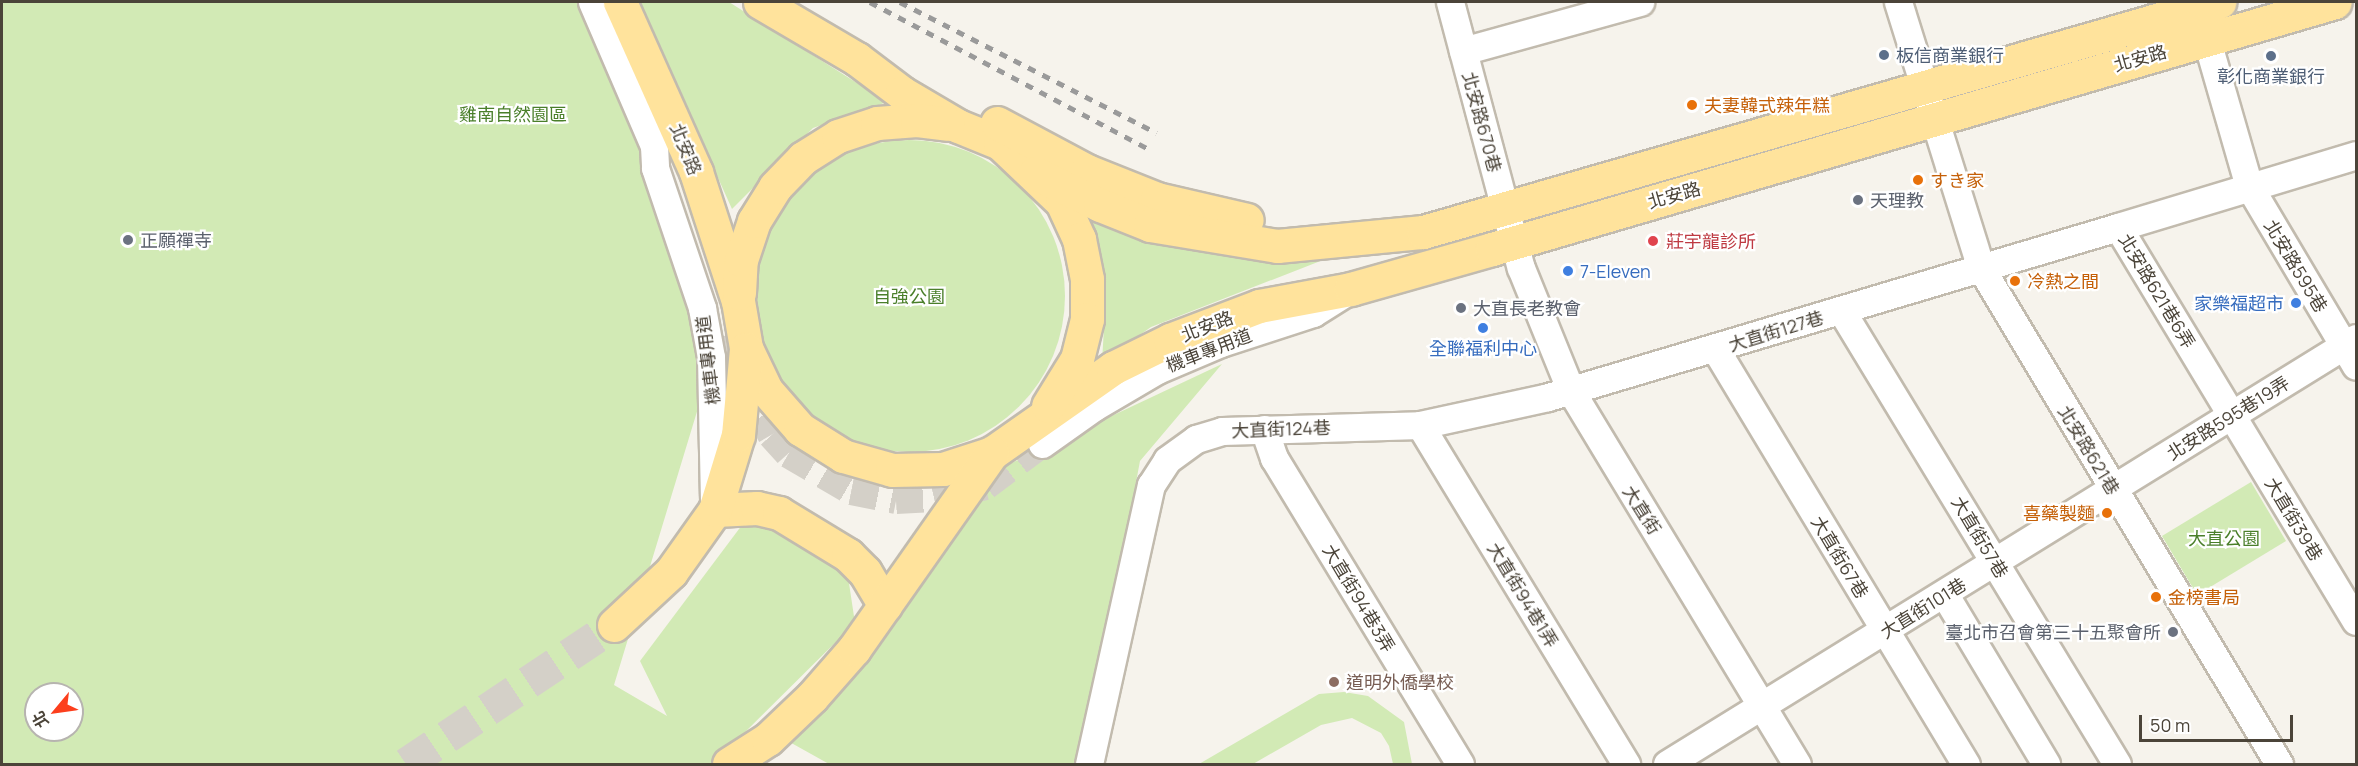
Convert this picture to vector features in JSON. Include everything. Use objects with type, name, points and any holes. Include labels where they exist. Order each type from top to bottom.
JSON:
[{"type":"main road","name":"北安路","points":[[620,2],[696,172],[738,301]]},
{"type":"main road","name":"北安路","points":[[760,2],[857,59],[902,93],[957,126],[1000,143],[1035,173],[1062,202],[1079,239],[1088,279],[1087,320],[1077,359],[1037,435]]},
{"type":"main road","name":"北安路","points":[[957,126],[917,120],[877,123],[838,136],[804,158],[775,187],[754,221],[741,260],[736,341],[766,390],[800,429],[843,456],[892,470],[943,469],[1037,435],[1113,368],[1170,340],[1259,306],[1351,289],[2335,2]]},
{"type":"main road","name":"北安路","points":[[1035,173],[1100,206],[1150,225],[1277,246],[1423,232],[1925,88],[2204,4]]},
{"type":"main road","points":[[857,59],[901,72],[1087,171],[1157,199],[1245,220],[1306,227],[1356,239]]},
{"type":"main road","points":[[615,625],[671,572],[715,510],[738,435],[736,341]]},
{"type":"main road","points":[[729,765],[768,739],[812,698],[854,649],[992,453]]},
{"type":"main road","points":[[715,510],[757,508],[779,513],[849,555],[885,605]]},
{"type":"street","name":"機車專用道","points":[[592,2],[654,146],[667,166],[736,341]]},
{"type":"street","name":"北安路670巷","points":[[1450,2],[1514,242]]},
{"type":"street","points":[[1463,51],[1640,2]]},
{"type":"street","name":"北安路621巷","points":[[1898,2],[1981,268],[2279,765]]},
{"type":"street","name":"北安路595巷","points":[[2204,4],[2207,39],[2249,186],[2352,350]]},
{"type":"street","name":"機車專用道","points":[[654,146],[655,168],[702,308],[711,357],[715,510]]},
{"type":"street","points":[[2118,227],[2356,155]]},
{"type":"street","name":"北安路621巷6弄","points":[[1981,268],[2118,227],[2232,416]]},
{"type":"street","name":"大直街","points":[[1514,242],[1571,391],[1797,765]]},
{"type":"street","name":"大直街127巷","points":[[1571,391],[1716,350],[1981,268]]},
{"type":"street","name":"大直街57巷","points":[[1841,310],[1996,562],[2117,765]]},
{"type":"street","name":"大直街67巷","points":[[1716,350],[1965,765]]},
{"type":"street","name":"北安路595巷19弄","points":[[2112,489],[2232,416],[2352,350]]},
{"type":"street","name":"大直街124巷","points":[[1089,765],[1151,485],[1167,460],[1196,439],[1222,431],[1420,425],[1571,391]]},
{"type":"street","name":"大直街39巷","points":[[2232,416],[2356,621]]},
{"type":"street","name":"大直街94巷1弄","points":[[1420,425],[1626,765]]},
{"type":"street","name":"大直街94巷3弄","points":[[1264,429],[1274,458],[1460,765]]},
{"type":"street","name":"大直街101巷","points":[[1667,765],[1945,595],[2112,489]]},
{"type":"street","points":[[1945,595],[2046,765]]},
{"type":"green space","name":"雞南自然園區","points":[[2,2],[587,2],[660,201],[700,331],[695,350],[709,372],[614,685],[667,716],[640,661],[751,513],[847,570],[855,623],[726,751],[748,764],[2,764]]},
{"type":"green space","points":[[639,2],[729,2],[887,102],[813,128],[732,209]]},
{"type":"green space","name":"自強公園","points":[[909,140],[939,143],[969,152],[995,167],[1019,186],[1038,210],[1053,236],[1062,266],[1065,296],[1062,326],[1053,356],[1038,382],[1019,406],[995,425],[969,440],[939,449],[909,452],[879,449],[849,440],[823,425],[799,406],[780,382],[765,356],[756,326],[753,296],[756,266],[765,236],[780,210],[799,186],[823,167],[849,152],[879,143]]},
{"type":"green space","points":[[1092,220],[1323,260],[1151,327],[1102,362],[1106,293]]},
{"type":"green space","points":[[1222,364],[1140,461],[1083,764],[829,764],[777,735],[999,469]]},
{"type":"green space","name":"大直公園","points":[[2251,482],[2286,541],[2197,595],[2162,536]]},
{"type":"green space","points":[[1344,692],[1368,696],[1404,722],[1412,764],[1393,764],[1389,746],[1381,733],[1352,718],[1321,725],[1253,764],[1199,764],[1319,694]]},
{"type":"tunnel","points":[[725,335],[740,381],[771,435],[788,454],[851,491],[896,500],[934,498],[986,486],[1042,444]]},
{"type":"tunnel","points":[[406,764],[614,625]]},
{"type":"railway","points":[[870,2],[1149,149]]},
{"type":"railway","points":[[900,2],[1157,133]]},
{"type":"place","name":"板信商業銀行","points":[[1884,55]]},
{"type":"place","name":"彰化商業銀行","points":[[2271,56]]},
{"type":"place","name":"夫妻韓式辣年糕","points":[[1692,105]]},
{"type":"place","name":"すき家","points":[[1918,180]]},
{"type":"place","name":"天理教","points":[[1858,200]]},
{"type":"place","name":"正願禪寺","points":[[128,240]]},
{"type":"place","name":"莊宇龍診所","points":[[1653,241]]},
{"type":"place","name":"7-Eleven","points":[[1568,271]]},
{"type":"place","name":"冷熱之間","points":[[2015,281]]},
{"type":"place","name":"家樂福超市","points":[[2296,303]]},
{"type":"place","name":"大直長老教會","points":[[1461,308]]},
{"type":"place","name":"全聯福利中心","points":[[1483,328]]},
{"type":"place","name":"喜藥製麵","points":[[2107,513]]},
{"type":"place","name":"金榜書局","points":[[2156,597]]},
{"type":"place","name":"臺北市召會第三十五聚會所","points":[[2173,632]]},
{"type":"place","name":"道明外僑學校","points":[[1334,682]]}]
